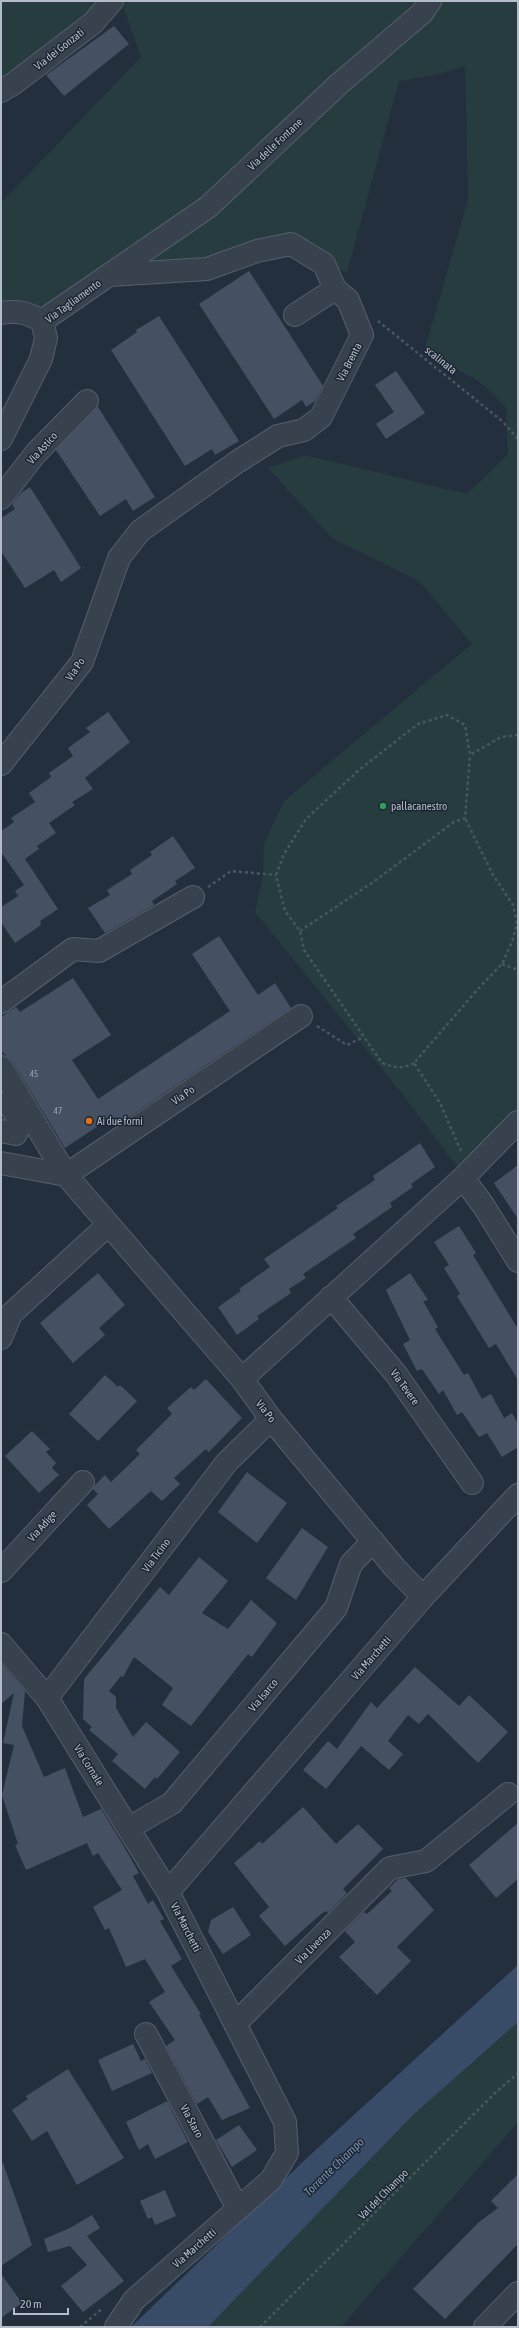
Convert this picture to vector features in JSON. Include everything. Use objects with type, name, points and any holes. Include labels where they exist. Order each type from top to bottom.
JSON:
[{"type":"street","name":"Via dei Gonzati","points":[[1,91],[13,84],[93,23],[112,1]]},
{"type":"street","name":"Via delle Fontane","points":[[110,275],[208,207],[339,84],[422,14],[430,1]]},
{"type":"street","name":"Via Brenta","points":[[110,275],[206,270],[257,251],[291,244],[324,264],[336,289],[348,300],[362,335],[321,417],[304,430],[278,436],[237,462],[140,531],[119,558]]},
{"type":"street","name":"Via Tagliamento","points":[[1,439],[42,359],[46,338],[42,321],[110,275]]},
{"type":"street","points":[[295,315],[336,289]]},
{"type":"street","points":[[1,313],[14,311],[28,313],[42,321]]},
{"type":"street","name":"Via Astico","points":[[1,498],[36,453],[87,401]]},
{"type":"street","name":"Via Po","points":[[1,764],[82,662],[119,558]]},
{"type":"street","points":[[1,1002],[73,948],[99,951],[193,897]]},
{"type":"street","name":"Via Po","points":[[66,1175],[301,1016]]},
{"type":"street","name":"Via Po","points":[[1,1067],[66,1175],[242,1379],[271,1419],[373,1541],[423,1597]]},
{"type":"street","points":[[1,1091],[21,1123],[16,1134],[1,1132]]},
{"type":"street","points":[[242,1379],[468,1173],[518,1122]]},
{"type":"street","points":[[1,1163],[66,1175]]},
{"type":"street","points":[[468,1173],[483,1205],[518,1261]]},
{"type":"street","points":[[1,1338],[11,1314],[108,1225]]},
{"type":"street","name":"Via Tevere","points":[[331,1297],[396,1374],[472,1483]]},
{"type":"street","name":"Via Ticino","points":[[47,1698],[227,1462],[271,1419]]},
{"type":"street","name":"Via Adige","points":[[1,1571],[82,1482]]},
{"type":"street","name":"Via Marchetti","points":[[116,2327],[134,2300],[271,2180],[287,2153],[285,2122],[168,1892],[423,1597],[518,1495]]},
{"type":"street","name":"Via Isarco","points":[[129,1828],[172,1803],[336,1608],[351,1564],[373,1541]]},
{"type":"street","name":"Via Cornale","points":[[1,1644],[47,1698],[168,1892]]},
{"type":"street","name":"Via Livenza","points":[[235,2024],[390,1868],[426,1861],[508,1794]]},
{"type":"street","name":"Via Staro","points":[[146,2034],[238,2209]]},
{"type":"street","points":[[485,2327],[518,2293]]},
{"type":"path","name":"scalinata","points":[[373,317],[502,421],[518,439]]},
{"type":"path","points":[[447,715],[465,724],[470,755],[465,818],[493,875],[513,905],[517,924],[512,942],[502,964],[477,990],[414,1063],[405,1068],[394,1068],[382,1063],[304,950],[300,931],[285,911],[276,875],[284,854],[306,819],[360,770],[418,724],[447,715]]},
{"type":"path","points":[[470,755],[501,737],[518,735]]},
{"type":"path","points":[[300,931],[376,880],[454,822],[465,818]]},
{"type":"path","points":[[193,897],[230,871],[276,875]]},
{"type":"path","points":[[502,964],[518,970]]},
{"type":"path","points":[[301,1016],[347,1045],[364,1037]]},
{"type":"path","points":[[414,1063],[440,1102],[462,1151],[468,1173]]},
{"type":"path","name":"Val del Chiampo","points":[[260,2327],[495,2093],[518,2073]]},
{"type":"green space","points":[[1,1],[106,1],[1,86]]},
{"type":"green space","points":[[121,1],[518,1],[518,1109],[463,1163],[460,1170],[407,1100],[255,912],[263,875],[264,844],[284,801],[472,644],[419,581],[332,538],[268,468],[305,455],[467,494],[508,454],[506,407],[479,381],[424,352],[468,200],[465,66],[436,75],[399,81],[347,273],[308,252],[207,265],[108,269],[44,314],[1,308],[1,203],[141,57]]},
{"type":"green space","points":[[518,2022],[518,2122],[341,2327],[208,2327],[413,2115]]},
{"type":"water","name":"Torrente Chiampo","points":[[518,1965],[518,2022],[413,2115],[208,2327],[131,2327],[308,2157]]},
{"type":"building","points":[[114,26],[129,44],[64,96],[46,75]]},
{"type":"building","points":[[249,271],[323,386],[315,401],[306,407],[302,400],[274,419],[199,304]]},
{"type":"building","points":[[159,316],[239,441],[215,455],[212,449],[185,466],[111,350],[137,332],[136,330]]},
{"type":"building","points":[[396,371],[425,413],[386,439],[376,424],[394,412],[375,385]]},
{"type":"building","points":[[98,407],[155,497],[133,511],[126,499],[100,516],[56,450]]},
{"type":"building","points":[[30,487],[81,568],[61,582],[54,570],[25,588],[1,551],[1,518],[15,509],[12,504],[21,493]]},
{"type":"building","points":[[108,712],[130,742],[85,778],[93,789],[72,802],[75,805],[49,823],[56,833],[37,846],[39,849],[25,859],[58,909],[40,921],[41,925],[15,943],[1,922],[1,907],[18,896],[15,891],[24,885],[1,852],[1,831],[14,822],[11,818],[35,802],[29,793],[51,777],[49,773],[73,756],[68,748],[90,732],[86,728]]},
{"type":"building","points":[[173,836],[195,868],[175,881],[177,884],[152,901],[154,905],[105,933],[88,908],[110,895],[107,890],[132,874],[130,870],[152,855],[150,852]]},
{"type":"building","points":[[219,936],[258,995],[275,983],[291,1008],[116,1126],[110,1118],[65,1148],[12,1061],[1,1051],[1,1017],[16,1007],[20,1012],[73,978],[111,1035],[72,1060],[98,1099],[230,1011],[192,954]]},
{"type":"building","points":[[420,1143],[435,1167],[411,1184],[413,1187],[390,1203],[392,1207],[353,1234],[356,1238],[303,1274],[306,1278],[289,1289],[291,1293],[257,1316],[259,1319],[237,1335],[218,1307],[241,1291],[239,1289],[270,1267],[264,1259],[338,1208],[336,1206],[375,1180],[373,1176]]},
{"type":"building","points":[[518,1165],[518,1219],[494,1183]]},
{"type":"building","points":[[459,1226],[476,1253],[473,1255],[518,1329],[518,1380],[496,1344],[489,1348],[457,1296],[460,1294],[444,1268],[449,1265],[434,1242]]},
{"type":"building","points":[[98,1273],[125,1305],[99,1328],[105,1335],[73,1363],[40,1323]]},
{"type":"building","points":[[410,1273],[428,1300],[423,1301],[438,1327],[435,1329],[464,1375],[468,1373],[482,1399],[491,1394],[504,1418],[512,1413],[518,1424],[518,1447],[502,1457],[487,1433],[479,1437],[462,1412],[457,1415],[443,1390],[439,1394],[422,1369],[417,1371],[403,1344],[410,1340],[386,1290]]},
{"type":"building","points":[[105,1375],[118,1387],[120,1385],[137,1401],[98,1441],[69,1414]]},
{"type":"building","points":[[206,1379],[242,1418],[209,1452],[206,1449],[174,1478],[180,1484],[162,1501],[151,1491],[109,1529],[87,1505],[98,1494],[93,1489],[95,1485],[105,1475],[111,1482],[140,1454],[136,1450],[172,1414],[167,1408],[191,1387],[194,1390]]},
{"type":"building","points":[[32,1431],[50,1449],[46,1452],[56,1463],[52,1468],[59,1475],[39,1493],[5,1456]]},
{"type":"building","points":[[247,1472],[287,1503],[257,1543],[218,1512]]},
{"type":"building","points":[[302,1528],[328,1547],[296,1600],[266,1578]]},
{"type":"building","points":[[199,1557],[228,1581],[202,1613],[228,1629],[251,1600],[277,1623],[252,1657],[248,1654],[191,1726],[162,1705],[173,1688],[134,1657],[123,1677],[121,1676],[109,1691],[116,1697],[116,1708],[133,1737],[146,1722],[180,1752],[157,1779],[155,1777],[145,1789],[112,1761],[118,1754],[89,1730],[92,1727],[83,1719],[84,1679],[160,1587],[169,1595]]},
{"type":"building","points":[[1,1663],[25,1691],[22,1726],[44,1777],[65,1768],[83,1817],[101,1809],[139,1873],[133,1876],[148,1904],[153,1900],[164,1919],[160,1921],[182,1959],[171,1966],[201,2014],[199,2015],[250,2108],[222,2120],[208,2097],[197,2104],[166,2046],[175,2040],[149,2002],[165,1992],[145,1959],[126,1967],[109,1928],[105,1930],[93,1907],[122,1890],[98,1853],[93,1856],[87,1843],[26,1870],[15,1845],[18,1844],[2,1795],[14,1745],[3,1743],[14,1693],[1,1704]]},
{"type":"building","points":[[415,1667],[459,1706],[469,1695],[508,1732],[478,1763],[428,1714],[419,1724],[408,1715],[388,1741],[403,1754],[389,1770],[361,1746],[326,1789],[303,1770],[328,1741],[337,1749],[371,1702],[377,1708]]},
{"type":"building","points":[[303,1807],[336,1844],[358,1824],[383,1849],[343,1889],[347,1893],[328,1913],[326,1911],[321,1914],[285,1946],[259,1916],[269,1907],[234,1863],[260,1841],[262,1844]]},
{"type":"building","points":[[518,1823],[518,1879],[496,1898],[469,1865]]},
{"type":"building","points":[[406,1878],[434,1910],[397,1947],[411,1961],[377,1995],[339,1957],[355,1942],[345,1931],[364,1912],[367,1914],[392,1891],[389,1888],[398,1879]]},
{"type":"building","points":[[233,1907],[251,1935],[223,1954],[208,1932],[211,1920]]},
{"type":"building","points":[[133,2044],[141,2061],[145,2059],[152,2073],[112,2091],[98,2060]]},
{"type":"building","points":[[68,2069],[124,2158],[77,2185],[47,2131],[32,2141],[12,2110],[28,2099],[26,2096]]},
{"type":"building","points":[[167,2101],[188,2142],[155,2159],[148,2144],[139,2150],[126,2122]]},
{"type":"building","points":[[239,2125],[257,2150],[232,2167],[216,2140]]},
{"type":"building","points":[[1,2163],[3,2163],[32,2245],[1,2266]]},
{"type":"building","points":[[518,2174],[518,2244],[445,2319],[413,2289],[479,2222],[498,2208],[491,2201]]},
{"type":"building","points":[[165,2190],[176,2216],[155,2225],[152,2217],[148,2219],[140,2201]]},
{"type":"building","points":[[92,2215],[100,2228],[87,2236],[124,2281],[83,2312],[61,2286],[87,2265],[70,2246],[48,2252],[44,2239],[70,2228]]},
{"type":"building","points":[[1,2274],[22,2303],[1,2318]]},
{"type":"place","name":"pallacanestro","points":[[383,806]]},
{"type":"place","name":"Ai due forni","points":[[89,1121]]}]
